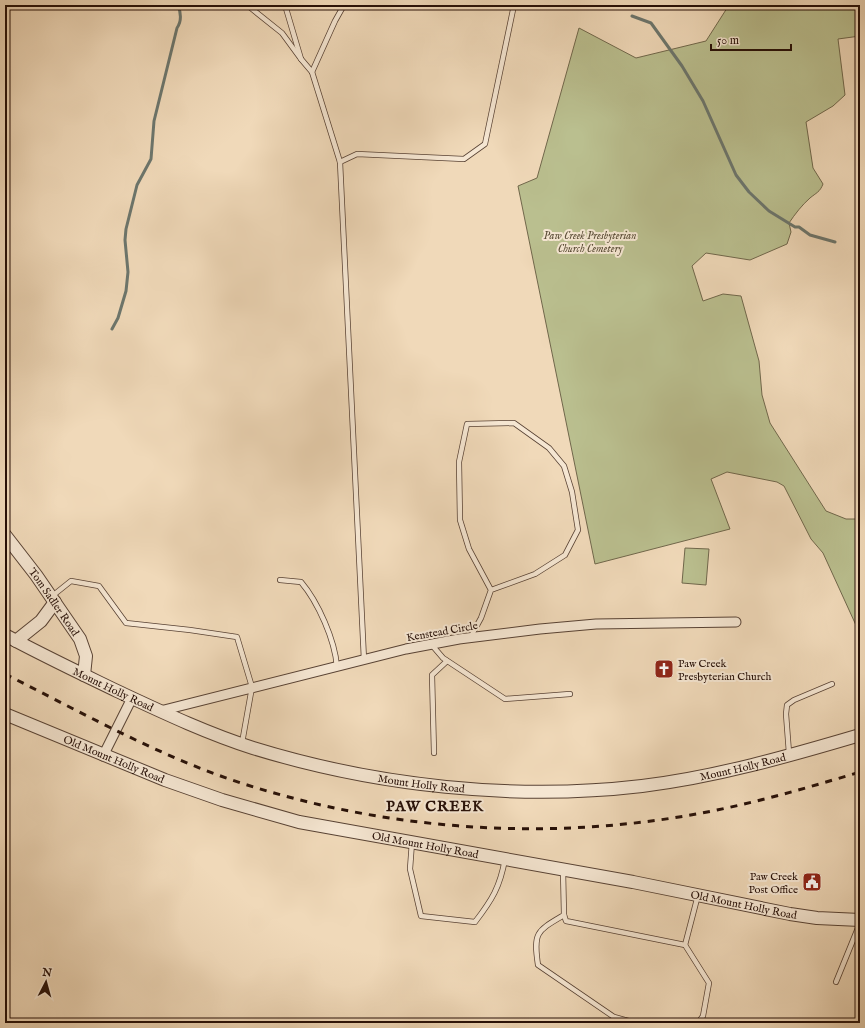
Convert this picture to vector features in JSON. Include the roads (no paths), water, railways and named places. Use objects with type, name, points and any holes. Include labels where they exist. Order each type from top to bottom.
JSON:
[{"type":"street","name":"Tom Sadler Road","points":[[5,535],[53,599],[80,639],[84,650],[84,675]]},
{"type":"street","points":[[16,641],[41,621],[53,599]]},
{"type":"street","name":"Kenstead Circle","points":[[160,711],[252,687],[431,644],[540,629],[596,624],[736,622]]},
{"type":"street","name":"Mount Holly Road","points":[[5,635],[160,711],[241,744],[320,766],[430,785],[501,790],[566,790],[644,786],[725,772],[790,756],[860,735]]},
{"type":"street","points":[[103,756],[132,698]]},
{"type":"street","name":"Old Mount Holly Road","points":[[5,714],[103,756],[172,783],[265,813],[306,823],[817,918],[860,922]]},
{"type":"lane","points":[[247,5],[282,33],[312,72],[340,162],[364,660]]},
{"type":"lane","points":[[285,5],[301,59]]},
{"type":"lane","points":[[312,72],[335,21],[344,5]]},
{"type":"lane","points":[[340,162],[357,154],[464,159],[485,144],[514,5]]},
{"type":"lane","points":[[470,638],[481,618],[492,590],[535,574],[565,555],[578,530],[572,492],[564,466],[548,448],[514,423],[467,424],[458,462],[460,520],[469,549],[492,590]]},
{"type":"lane","points":[[53,599],[71,580],[99,586],[126,623],[237,637],[252,687],[241,744]]},
{"type":"lane","points":[[280,580],[301,582],[310,593],[336,652],[337,667]]},
{"type":"lane","points":[[431,644],[447,661],[505,699],[570,694]]},
{"type":"lane","points":[[434,752],[432,675],[447,661]]},
{"type":"lane","points":[[790,756],[786,714],[788,705],[794,700],[832,684]]},
{"type":"lane","points":[[412,842],[410,869],[421,916],[475,922],[493,898],[502,880],[506,859]]},
{"type":"lane","points":[[563,870],[564,915],[566,921],[685,945],[709,983],[703,1016],[698,1023]]},
{"type":"lane","points":[[685,945],[698,895]]},
{"type":"lane","points":[[564,915],[541,929],[535,944],[538,965],[614,1017],[636,1023]]},
{"type":"lane","points":[[836,982],[860,922]]},
{"type":"waterway","points":[[112,329],[118,318],[126,291],[128,272],[125,240],[126,229],[137,185],[151,159],[154,121],[180,20],[178,5]]},
{"type":"waterway","points":[[632,16],[651,23],[682,66],[703,101],[736,175],[749,192],[769,211],[795,227],[799,227],[810,235],[835,242]]},
{"type":"railway","points":[[5,674],[145,744],[232,780],[291,798],[351,811],[411,821],[473,827],[534,829],[596,827],[657,820],[717,810],[807,788],[860,772]]},
{"type":"place","name":"Paw Creek Presbyterian Church","points":[[664,669]]},
{"type":"place","name":"Paw Creek Post Office","points":[[812,882]]},
{"type":"district","name":"PAW CREEK","points":[[435,806]]},
{"type":"park label","name":"Paw Creek Presbyterian Church Cemetery","points":[[590,241]]}]
